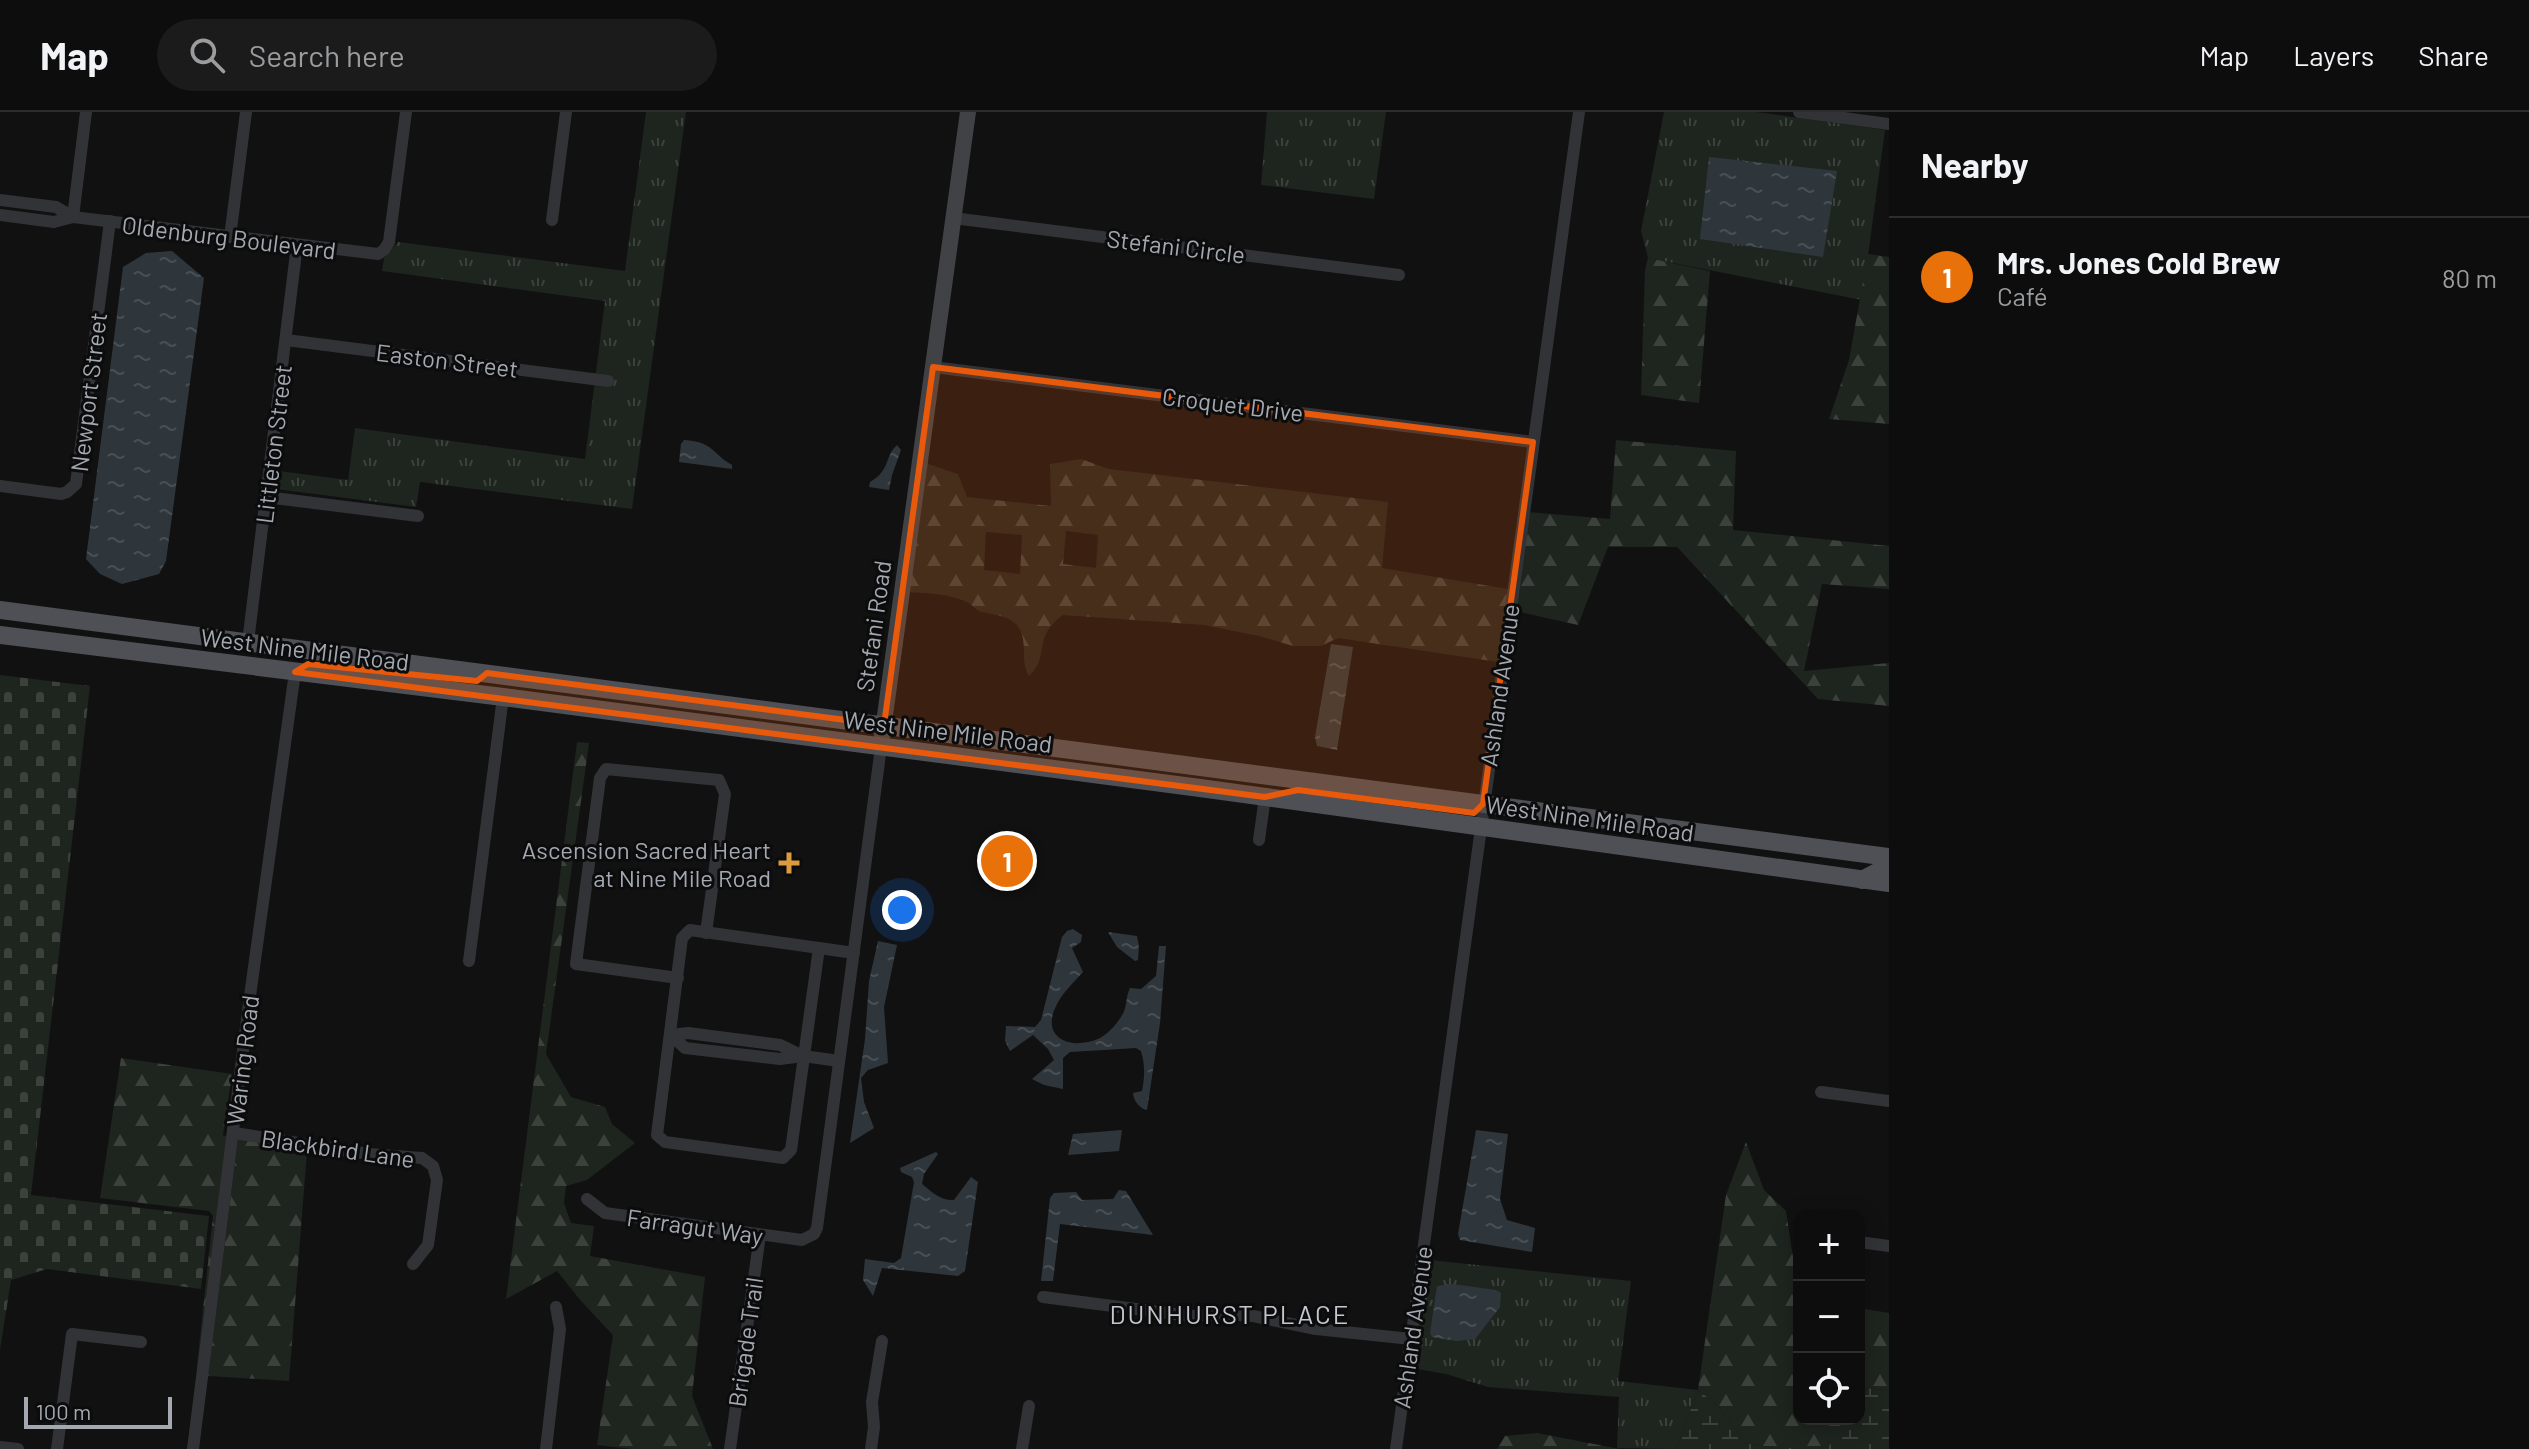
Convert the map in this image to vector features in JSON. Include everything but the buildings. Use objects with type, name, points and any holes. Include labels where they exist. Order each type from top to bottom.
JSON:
[{"type":"main road","name":"West Nine Mile Road","points":[[0,610],[1889,857]]},
{"type":"main road","points":[[0,623],[25,613]]},
{"type":"main road","points":[[47,641],[78,632],[212,650],[231,650],[248,642]]},
{"type":"main road","name":"West Nine Mile Road","points":[[0,635],[671,719],[1889,883]]},
{"type":"main road","points":[[295,672],[308,664],[332,664],[477,681],[487,673]]},
{"type":"main road","points":[[671,719],[684,712],[871,733],[884,725]]},
{"type":"main road","points":[[881,747],[887,741],[905,737],[1078,760],[1098,753]]},
{"type":"main road","points":[[1265,797],[1298,790],[1474,813],[1483,804]]},
{"type":"main road","points":[[1480,827],[1496,817],[1667,839],[1705,833]]},
{"type":"main road","points":[[1862,880],[1883,869],[1889,870]]},
{"type":"street","points":[[73,217],[86,112]]},
{"type":"street","points":[[230,237],[246,112]]},
{"type":"street","name":"Oldenburg Boulevard","points":[[0,215],[54,222],[73,217],[371,255],[384,250],[389,240],[406,112]]},
{"type":"street","points":[[552,220],[566,112]]},
{"type":"street","name":"Stefani Road","points":[[808,1238],[817,1228],[968,112]]},
{"type":"street","name":"Ashland Avenue","points":[[1396,1449],[1579,112]]},
{"type":"street","points":[[1799,112],[1889,124]]},
{"type":"street","name":"Oldenburg Boulevard","points":[[0,200],[56,207],[73,217]]},
{"type":"street","name":"Stefani Circle","points":[[953,218],[1399,275]]},
{"type":"street","name":"Newport Street","points":[[0,486],[61,494],[76,484],[110,221]]},
{"type":"street","name":"Littleton Street","points":[[248,642],[297,245]]},
{"type":"street","name":"Easton Street","points":[[286,340],[608,381]]},
{"type":"street","name":"Croquet Drive","points":[[933,367],[1533,442]]},
{"type":"street","points":[[266,497],[418,516]]},
{"type":"street","name":"Waring Road","points":[[193,1449],[249,1003],[295,672]]},
{"type":"street","points":[[469,961],[503,697]]},
{"type":"street","points":[[678,978],[576,964],[600,778],[606,769],[719,780],[725,794],[706,933]]},
{"type":"street","points":[[1259,840],[1265,797]]},
{"type":"street","points":[[819,948],[791,1150],[783,1158],[665,1142],[657,1135],[682,938],[690,930],[706,933],[819,948],[854,953]]},
{"type":"street","points":[[671,1035],[688,1033],[780,1045],[803,1056],[839,1061]]},
{"type":"street","points":[[1821,1092],[1889,1101]]},
{"type":"street","name":"Blackbird Lane","points":[[234,1133],[429,1161],[437,1180],[428,1245],[413,1264]]},
{"type":"street","name":"Farragut Way","points":[[587,1199],[605,1213],[760,1235],[808,1238]]},
{"type":"street","name":"Brigade Trail","points":[[730,1449],[760,1235]]},
{"type":"street","points":[[1865,1243],[1889,1246]]},
{"type":"street","points":[[1043,1297],[1190,1316],[1253,1316],[1316,1329],[1411,1339]]},
{"type":"street","points":[[546,1449],[560,1329],[556,1307]]},
{"type":"street","points":[[57,1449],[72,1334],[141,1342]]},
{"type":"street","points":[[871,1449],[874,1427],[872,1402],[882,1341]]},
{"type":"street","points":[[1022,1449],[1029,1406]]},
{"type":"street","points":[[0,1447],[18,1449]]},
{"type":"highlighted area","points":[[933,367],[1533,442],[1483,804],[1474,813],[1298,790],[1265,797],[295,672],[308,664],[477,681],[487,673],[884,725]]},
{"type":"green space","points":[[646,112],[686,112],[632,509],[420,482],[416,507],[276,489],[279,471],[348,480],[355,428],[585,459],[605,301],[382,271],[384,258],[398,242],[625,271]]},
{"type":"green space","points":[[1267,112],[1386,112],[1374,199],[1261,185]]},
{"type":"green space","points":[[1664,112],[1756,112],[1885,130],[1862,300],[1648,258],[1641,231]]},
{"type":"green space","points":[[1868,254],[1889,257],[1889,424],[1829,419],[1849,360]]},
{"type":"green space","points":[[1648,258],[1710,271],[1699,403],[1641,395]]},
{"type":"green space","points":[[1616,440],[1736,451],[1733,530],[1889,546],[1889,589],[1822,584],[1804,671],[1889,663],[1889,706],[1818,699],[1677,547],[1608,547],[1578,625],[1515,611],[1528,512],[1610,519]]},
{"type":"green space","points":[[1081,459],[1109,469],[1388,502],[1382,568],[1508,589],[1498,662],[1338,638],[1321,646],[1293,646],[1204,625],[1063,615],[1047,631],[1039,661],[1029,676],[1022,634],[1011,620],[979,611],[955,598],[907,592],[925,463],[958,474],[967,497],[1051,506],[1050,464]],"holes":[[[1066,531],[1098,535],[1096,568],[1063,564]],[[986,532],[1022,535],[1020,574],[984,570]]]},
{"type":"green space","points":[[0,675],[90,686],[31,1195],[209,1216],[201,1289],[47,1269],[11,1280],[0,1350]]},
{"type":"green space","points":[[577,742],[589,743],[546,1054],[571,1097],[605,1107],[612,1124],[635,1143],[587,1180],[566,1186],[564,1203],[571,1223],[594,1226],[590,1256],[705,1277],[692,1396],[713,1449],[632,1449],[597,1445],[613,1335],[557,1271],[506,1299]]},
{"type":"green space","points":[[121,1058],[232,1074],[223,1135],[228,1137],[196,1375],[213,1216],[209,1211],[100,1198]]},
{"type":"green space","points":[[238,1139],[307,1151],[289,1381],[208,1376]]},
{"type":"green space","points":[[1746,1142],[1764,1190],[1786,1211],[1793,1254],[1793,1425],[1841,1425],[1829,1448],[1775,1448],[1745,1443],[1719,1406],[1698,1390],[1726,1195]]},
{"type":"green space","points":[[1429,1260],[1631,1281],[1618,1381],[1698,1390],[1676,1449],[1617,1448],[1619,1397],[1488,1387],[1446,1374],[1412,1368]]},
{"type":"green space","points":[[1865,1309],[1889,1313],[1889,1390],[1865,1388]]},
{"type":"green space","points":[[1865,1388],[1889,1390],[1889,1449],[1676,1449],[1698,1390],[1719,1406],[1745,1443],[1775,1448],[1828,1448],[1841,1425],[1865,1425]]},
{"type":"green space","points":[[1537,1433],[1620,1449],[1497,1449],[1505,1436]]},
{"type":"water","points":[[1709,157],[1837,171],[1823,257],[1700,239]]},
{"type":"water","points":[[172,251],[204,278],[166,561],[159,574],[122,584],[100,574],[86,559],[123,267],[146,253]]},
{"type":"water","points":[[684,440],[707,446],[732,465],[732,469],[679,462]]},
{"type":"water","points":[[897,445],[901,450],[889,490],[869,487],[870,482],[881,473]]},
{"type":"water","points":[[1331,644],[1353,647],[1337,750],[1317,746],[1315,737]]},
{"type":"water","points":[[1073,929],[1082,935],[1081,942],[1072,948],[1083,972],[1061,997],[1052,1017],[1055,1034],[1069,1042],[1088,1042],[1111,1030],[1123,1013],[1130,988],[1141,989],[1156,976],[1159,946],[1166,946],[1160,1023],[1147,1110],[1139,1106],[1133,1096],[1133,1093],[1142,1091],[1144,1076],[1141,1051],[1136,1048],[1070,1052],[1063,1058],[1063,1089],[1032,1079],[1054,1060],[1048,1049],[1033,1035],[1010,1051],[1005,1041],[1006,1026],[1035,1027],[1041,1020],[1062,937]]},
{"type":"water","points":[[1108,932],[1137,936],[1138,960],[1135,961],[1117,947]]},
{"type":"water","points":[[878,941],[897,945],[884,1007],[888,1063],[868,1070],[861,1078],[864,1102],[874,1128],[850,1143],[865,1039],[869,981]]},
{"type":"water","points":[[1122,1130],[1119,1151],[1068,1155],[1073,1134]]},
{"type":"water","points":[[1476,1130],[1508,1134],[1500,1199],[1507,1220],[1535,1228],[1532,1252],[1460,1240],[1458,1234]]},
{"type":"water","points":[[936,1152],[938,1154],[924,1174],[922,1184],[933,1193],[954,1200],[971,1177],[978,1182],[965,1271],[958,1276],[882,1268],[873,1296],[863,1280],[865,1259],[894,1263],[901,1258],[914,1182],[900,1168]]},
{"type":"water","points":[[1119,1190],[1126,1191],[1153,1235],[1060,1224],[1053,1281],[1041,1281],[1050,1198],[1054,1193],[1076,1192],[1082,1200],[1113,1199]]},
{"type":"water","points":[[1452,1284],[1501,1293],[1500,1307],[1475,1339],[1457,1341],[1432,1337],[1430,1333],[1437,1286]]},
{"type":"place","name":"Mrs. Jones Cold Brew","points":[[1007,861]]},
{"type":"place","name":"Ascension Sacred Heart at Nine Mile Road","points":[[789,863]]},
{"type":"district","name":"DUNHURST PLACE","points":[[1230,1313]]}]
